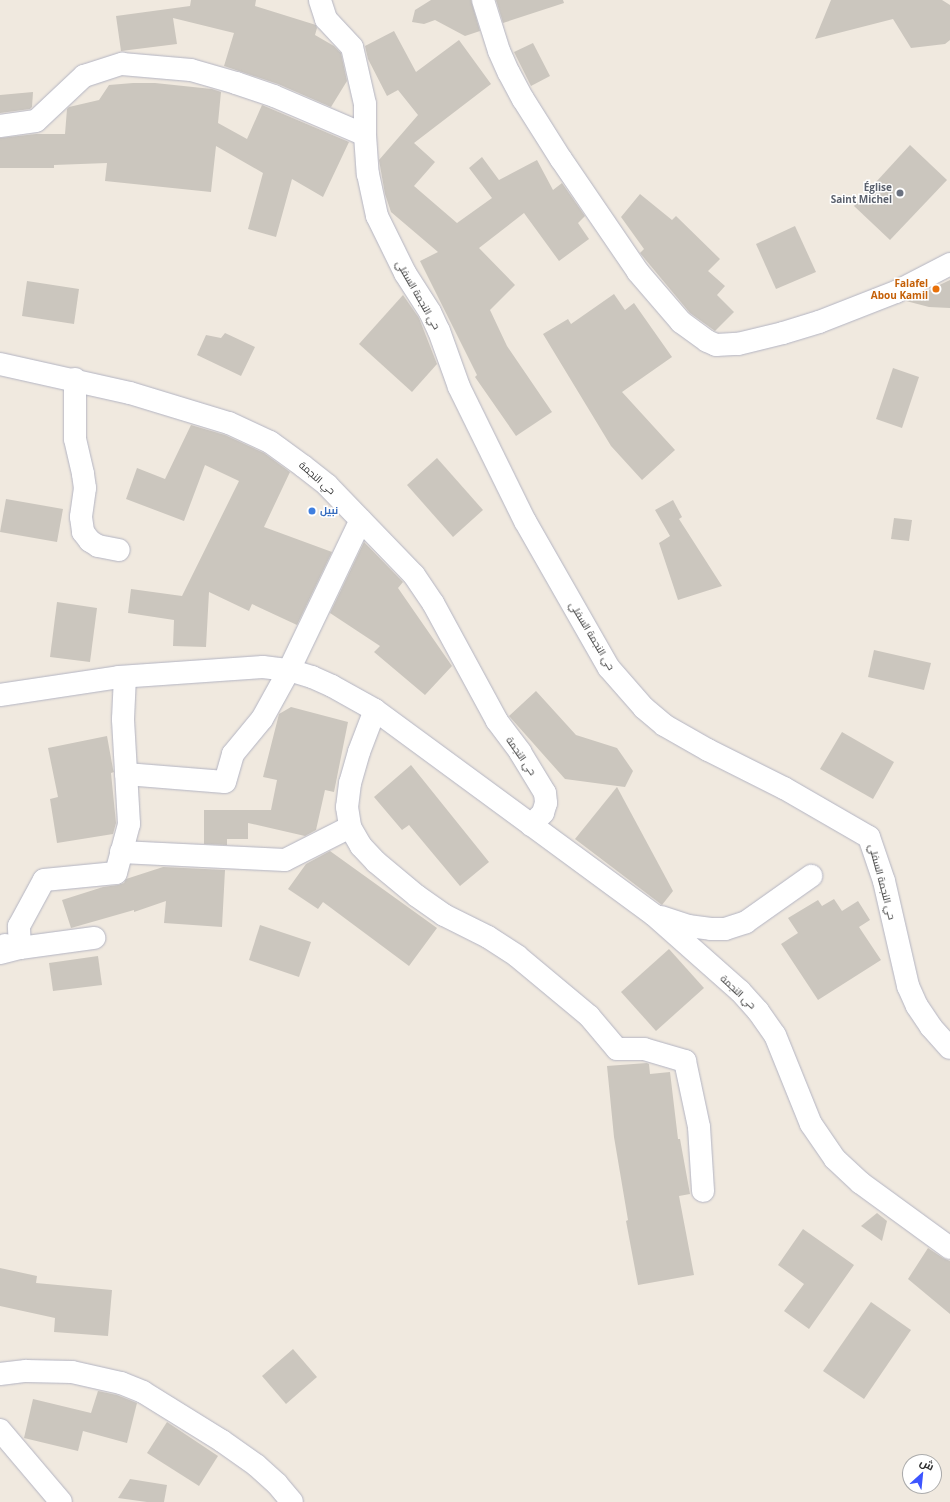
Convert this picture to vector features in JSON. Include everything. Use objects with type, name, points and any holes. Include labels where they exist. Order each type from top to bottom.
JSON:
[{"type":"street","name":"حي النجمة السفلي","points":[[320,0],[326,19],[352,48],[366,104],[365,135],[368,174],[376,216],[405,273],[430,312],[439,331],[459,387],[525,521],[609,668],[644,708],[664,725],[708,750],[784,788],[869,837],[884,881],[908,986],[917,1006],[931,1027],[950,1048]]},
{"type":"street","points":[[483,0],[499,51],[522,99],[638,272],[681,322],[707,341],[716,345],[738,344],[812,324],[896,292],[950,264]]},
{"type":"street","points":[[0,126],[36,121],[84,76],[122,64],[191,70],[236,83],[274,96],[365,135]]},
{"type":"street","name":"حي النجمة","points":[[0,364],[75,379],[179,407],[230,423],[270,442],[326,485],[414,575],[433,603],[497,721],[540,782],[545,792],[546,803],[543,813],[531,825],[654,915],[740,991],[758,1011],[775,1035],[795,1081],[811,1124],[835,1159],[861,1183],[950,1248]]},
{"type":"street","points":[[75,379],[75,439],[85,488],[81,517],[83,532],[90,541],[98,546],[119,550]]},
{"type":"street","points":[[126,774],[225,782],[233,754],[262,719],[289,670],[361,520]]},
{"type":"street","points":[[0,695],[125,677],[263,667],[289,670],[312,677],[332,686],[375,710],[531,825]]},
{"type":"street","points":[[7,948],[44,880],[116,873],[128,824],[123,719],[125,677]]},
{"type":"street","points":[[375,710],[359,752],[350,783],[347,807],[350,827],[361,846],[376,862],[417,896],[444,915],[488,937],[518,956],[589,1016],[617,1049],[644,1049],[685,1061],[699,1127],[703,1191]]},
{"type":"street","points":[[121,852],[285,860],[350,827]]},
{"type":"street","points":[[654,915],[688,926],[710,929],[726,929],[746,922],[812,876]]},
{"type":"street","points":[[7,948],[94,938]]},
{"type":"street","points":[[0,1374],[26,1371],[72,1372],[121,1383],[143,1392],[216,1437],[256,1465],[277,1484],[292,1502]]},
{"type":"street","points":[[0,1430],[61,1502]]},
{"type":"building","points":[[191,0],[256,0],[255,6],[316,25],[317,28],[315,35],[334,46],[341,53],[347,81],[331,107],[278,84],[224,66],[234,33],[173,18],[177,44],[121,51],[116,16],[190,6]]},
{"type":"building","points":[[431,0],[471,0],[480,31],[465,36],[435,20],[424,24],[412,22],[415,10]]},
{"type":"building","points":[[496,0],[563,0],[564,3],[503,23]]},
{"type":"building","points":[[831,0],[942,0],[950,5],[950,40],[945,44],[911,48],[893,19],[815,39]]},
{"type":"building","points":[[394,31],[416,72],[459,40],[491,84],[414,143],[435,162],[414,186],[457,223],[492,198],[469,168],[482,157],[499,180],[537,160],[553,190],[562,183],[585,216],[578,223],[589,239],[559,261],[524,213],[479,248],[515,285],[490,310],[507,346],[552,412],[516,436],[475,377],[477,375],[420,261],[438,252],[391,212],[385,194],[379,160],[418,115],[398,90],[387,96],[368,59],[365,46]]},
{"type":"building","points":[[533,43],[550,76],[531,86],[514,52]]},
{"type":"building","points":[[155,83],[212,89],[221,92],[218,123],[247,139],[262,105],[349,142],[323,197],[292,179],[276,237],[248,229],[263,173],[216,146],[211,192],[105,181],[107,163],[54,165],[54,168],[0,168],[0,138],[36,134],[65,134],[67,109],[69,107],[99,100],[109,85]]},
{"type":"building","points":[[33,92],[32,107],[30,109],[0,113],[0,95]]},
{"type":"building","name":"Église Saint Michel","points":[[910,145],[947,180],[890,240],[854,206]]},
{"type":"building","points":[[640,194],[672,220],[676,216],[720,259],[708,271],[725,286],[717,295],[734,312],[715,331],[690,313],[640,253],[644,249],[621,217]]},
{"type":"building","points":[[795,226],[816,272],[776,289],[756,244]]},
{"type":"building","name":"Falafel Abou Kamil","points":[[950,280],[950,308],[929,307],[906,301]]},
{"type":"building","points":[[27,281],[79,289],[74,324],[22,316]]},
{"type":"building","points":[[614,294],[625,310],[634,303],[672,357],[622,392],[675,450],[642,480],[611,446],[543,334],[568,319],[571,324]]},
{"type":"building","points":[[403,295],[419,318],[437,364],[412,392],[359,344]]},
{"type":"building","points":[[225,333],[255,347],[241,376],[197,355],[206,335],[221,338]]},
{"type":"building","points":[[893,368],[919,377],[902,428],[876,419]]},
{"type":"building","points":[[191,425],[225,435],[264,453],[290,472],[264,527],[332,552],[297,625],[252,604],[249,611],[209,592],[206,647],[173,646],[174,620],[128,613],[131,589],[182,596],[239,481],[205,465],[184,521],[126,499],[137,468],[165,479]]},
{"type":"building","points":[[437,458],[483,510],[453,537],[407,485]]},
{"type":"building","points":[[6,499],[63,509],[57,542],[0,532]]},
{"type":"building","points":[[673,500],[682,517],[679,519],[722,586],[678,600],[659,543],[670,536],[655,510]]},
{"type":"building","points":[[894,518],[912,520],[909,541],[891,539]]},
{"type":"building","points":[[364,542],[403,582],[398,588],[452,666],[425,695],[374,652],[380,646],[330,613]]},
{"type":"building","points":[[57,602],[97,608],[90,662],[50,657]]},
{"type":"building","points":[[874,650],[931,663],[924,690],[868,677]]},
{"type":"building","points":[[536,691],[576,735],[617,748],[633,771],[625,787],[565,779],[509,716]]},
{"type":"building","points":[[291,707],[348,722],[334,792],[325,790],[316,830],[305,836],[248,823],[248,839],[227,839],[227,845],[204,844],[204,810],[271,810],[277,780],[263,777],[279,714]]},
{"type":"building","points":[[842,732],[894,762],[873,799],[820,769]]},
{"type":"building","points":[[107,736],[114,772],[111,773],[116,823],[113,834],[57,843],[50,799],[58,797],[48,748]]},
{"type":"building","points":[[411,765],[489,862],[460,886],[409,825],[402,830],[374,797]]},
{"type":"building","points":[[617,787],[673,891],[662,905],[575,839]]},
{"type":"building","points":[[330,851],[437,928],[409,966],[323,902],[318,909],[288,889],[306,864]]},
{"type":"building","points":[[163,867],[225,870],[222,927],[164,923],[166,901],[134,912],[134,910],[71,928],[62,900],[103,887],[118,885],[124,883],[126,879]]},
{"type":"building","points":[[834,899],[842,911],[858,901],[870,920],[859,927],[881,960],[818,1000],[781,944],[798,933],[788,918],[818,900],[822,906]]},
{"type":"building","points":[[260,925],[311,942],[299,977],[249,960]]},
{"type":"building","points":[[669,949],[704,988],[656,1031],[621,992]]},
{"type":"building","points":[[98,956],[102,985],[53,991],[49,963]]},
{"type":"building","points":[[649,1064],[650,1074],[670,1072],[678,1139],[680,1139],[690,1194],[679,1196],[694,1275],[638,1285],[626,1221],[628,1220],[614,1137],[607,1066]]},
{"type":"building","points":[[877,1213],[887,1221],[882,1241],[861,1226]]},
{"type":"building","points":[[803,1229],[854,1265],[809,1329],[784,1311],[804,1284],[778,1265]]},
{"type":"building","points":[[928,1248],[950,1261],[950,1314],[908,1279]]},
{"type":"building","points":[[0,1268],[37,1276],[36,1283],[112,1290],[108,1336],[54,1332],[55,1318],[0,1306]]},
{"type":"building","points":[[871,1302],[911,1330],[864,1399],[823,1371]]},
{"type":"building","points":[[293,1349],[317,1377],[286,1404],[262,1376]]},
{"type":"building","points":[[98,1391],[117,1395],[137,1403],[127,1443],[83,1431],[78,1451],[24,1438],[33,1399],[91,1413]]},
{"type":"building","points":[[167,1422],[218,1456],[199,1486],[147,1453]]},
{"type":"building","points":[[130,1479],[167,1485],[164,1502],[147,1502],[118,1498]]},
{"type":"place","name":"Église Saint Michel","points":[[900,193]]},
{"type":"place","name":"Falafel Abou Kamil","points":[[936,289]]},
{"type":"place","name":"نبيل","points":[[312,511]]}]
